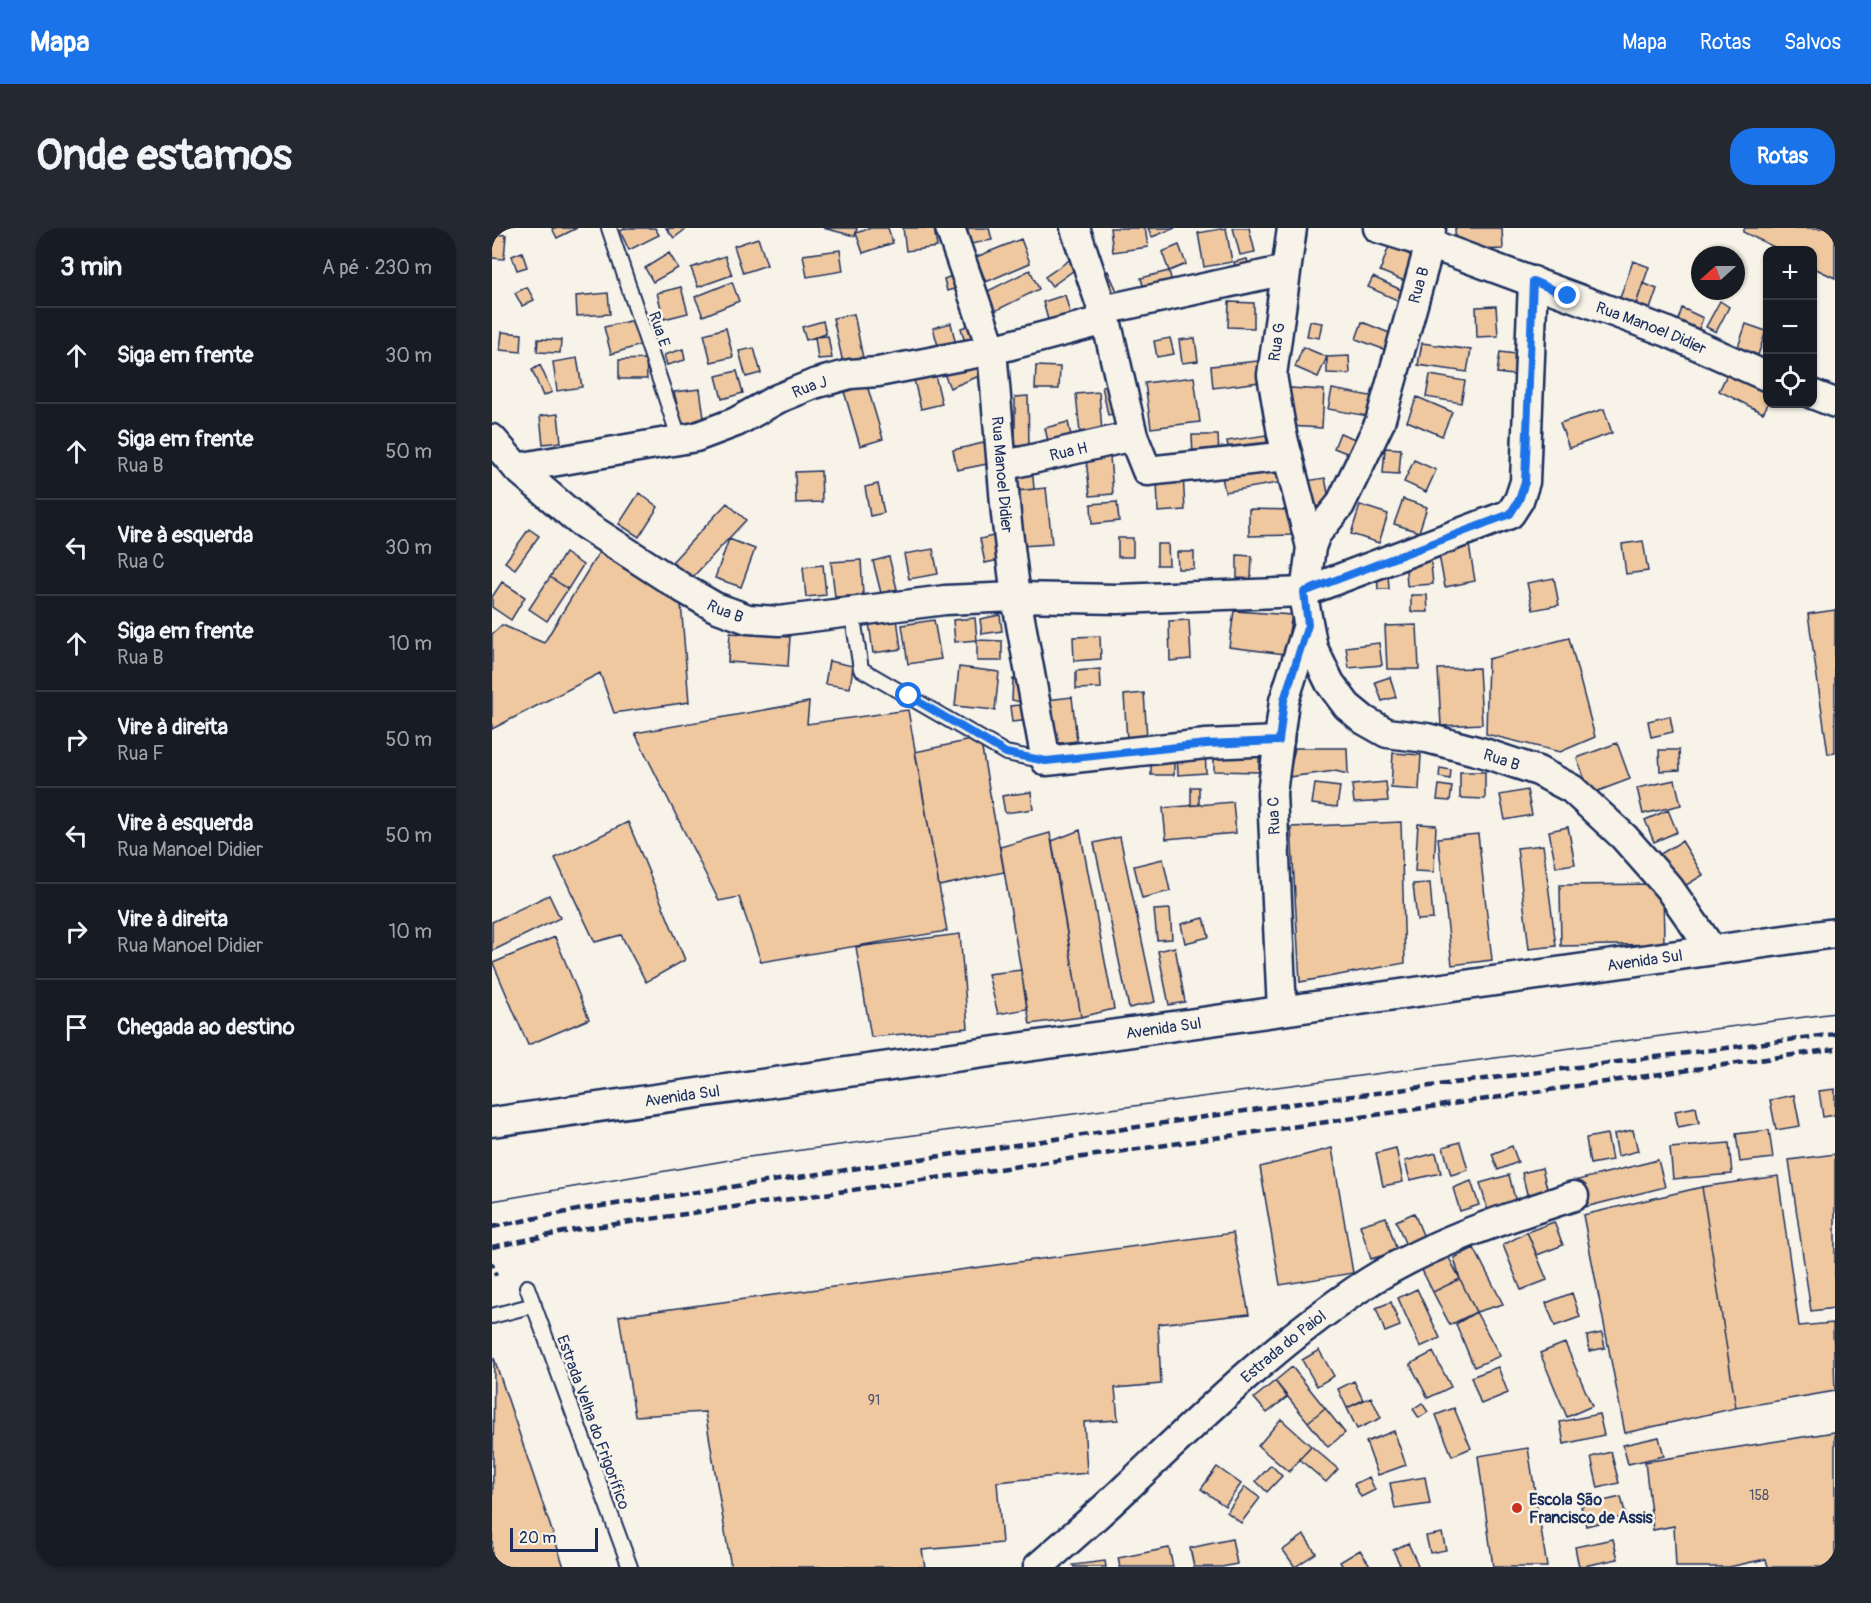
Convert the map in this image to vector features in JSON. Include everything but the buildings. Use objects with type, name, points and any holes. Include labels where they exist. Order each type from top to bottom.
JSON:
[{"type":"street","name":"Rua Manoel Didier","points":[[950,228],[992,350],[1016,597]]},
{"type":"street","points":[[1075,228],[1104,315],[1133,436],[1147,471],[1288,456]]},
{"type":"street","name":"Rua G","points":[[1292,228],[1272,375],[1288,456],[1311,547]]},
{"type":"street","name":"Rua Manoel Didier","points":[[1378,228],[1430,236],[1568,296],[1665,331],[1763,375]]},
{"type":"street","name":"Rua B","points":[[1430,236],[1380,422],[1340,505],[1316,534],[1311,547],[1304,592],[1313,648],[1330,683],[1347,706],[1364,720],[1387,733],[1428,738],[1484,753],[1538,771],[1572,789],[1624,837],[1670,888],[1712,950]]},
{"type":"street","name":"Rua J","points":[[517,468],[696,437],[736,422],[777,399],[814,384],[857,373],[878,372],[992,350],[1104,315],[1286,270]]},
{"type":"street","points":[[1304,592],[1510,514],[1519,500],[1525,482],[1533,281]]},
{"type":"street","points":[[1817,396],[1835,403]]},
{"type":"street","name":"Rua H","points":[[1002,466],[1133,436]]},
{"type":"street","name":"Rua B","points":[[492,439],[517,468],[579,521],[715,607],[748,619],[779,621],[945,600],[1016,597],[1118,599],[1304,592]]},
{"type":"street","points":[[1016,597],[1046,761],[1206,744],[1279,741]]},
{"type":"street","name":"Rua C","points":[[1282,1011],[1272,793],[1284,700],[1308,625]]},
{"type":"street","name":"Avenida Sul","points":[[492,1122],[1835,933]]},
{"type":"street","name":"Estrada do Paiol","points":[[1038,1567],[1125,1490],[1213,1404],[1298,1333],[1359,1288],[1417,1256],[1503,1219],[1574,1196]]},
{"type":"lane","name":"Rua E","points":[[609,228],[680,440]]},
{"type":"lane","points":[[852,612],[861,669],[1006,753],[1046,761]]},
{"type":"lane","name":"Estrada Velha do Frigorífico","points":[[527,1287],[630,1567]]},
{"type":"lane","points":[[492,1316],[534,1305]]},
{"type":"path","points":[[492,1263],[496,1276],[492,1277]]},
{"type":"tram line","points":[[492,1201],[741,1158],[1835,1013]]},
{"type":"railway","points":[[492,1227],[582,1209],[1306,1102],[1835,1034]]},
{"type":"railway","points":[[492,1247],[574,1230],[1835,1049]]},
{"type":"place","name":"Escola São Francisco de Assis","points":[[1517,1508]]},
{"type":"route","points":[[909,696],[1006,753],[1046,761],[1206,744],[1279,741],[1284,700],[1308,625],[1304,592],[1468,531],[1510,514],[1515,508],[1525,482],[1533,281],[1568,296]]}]
